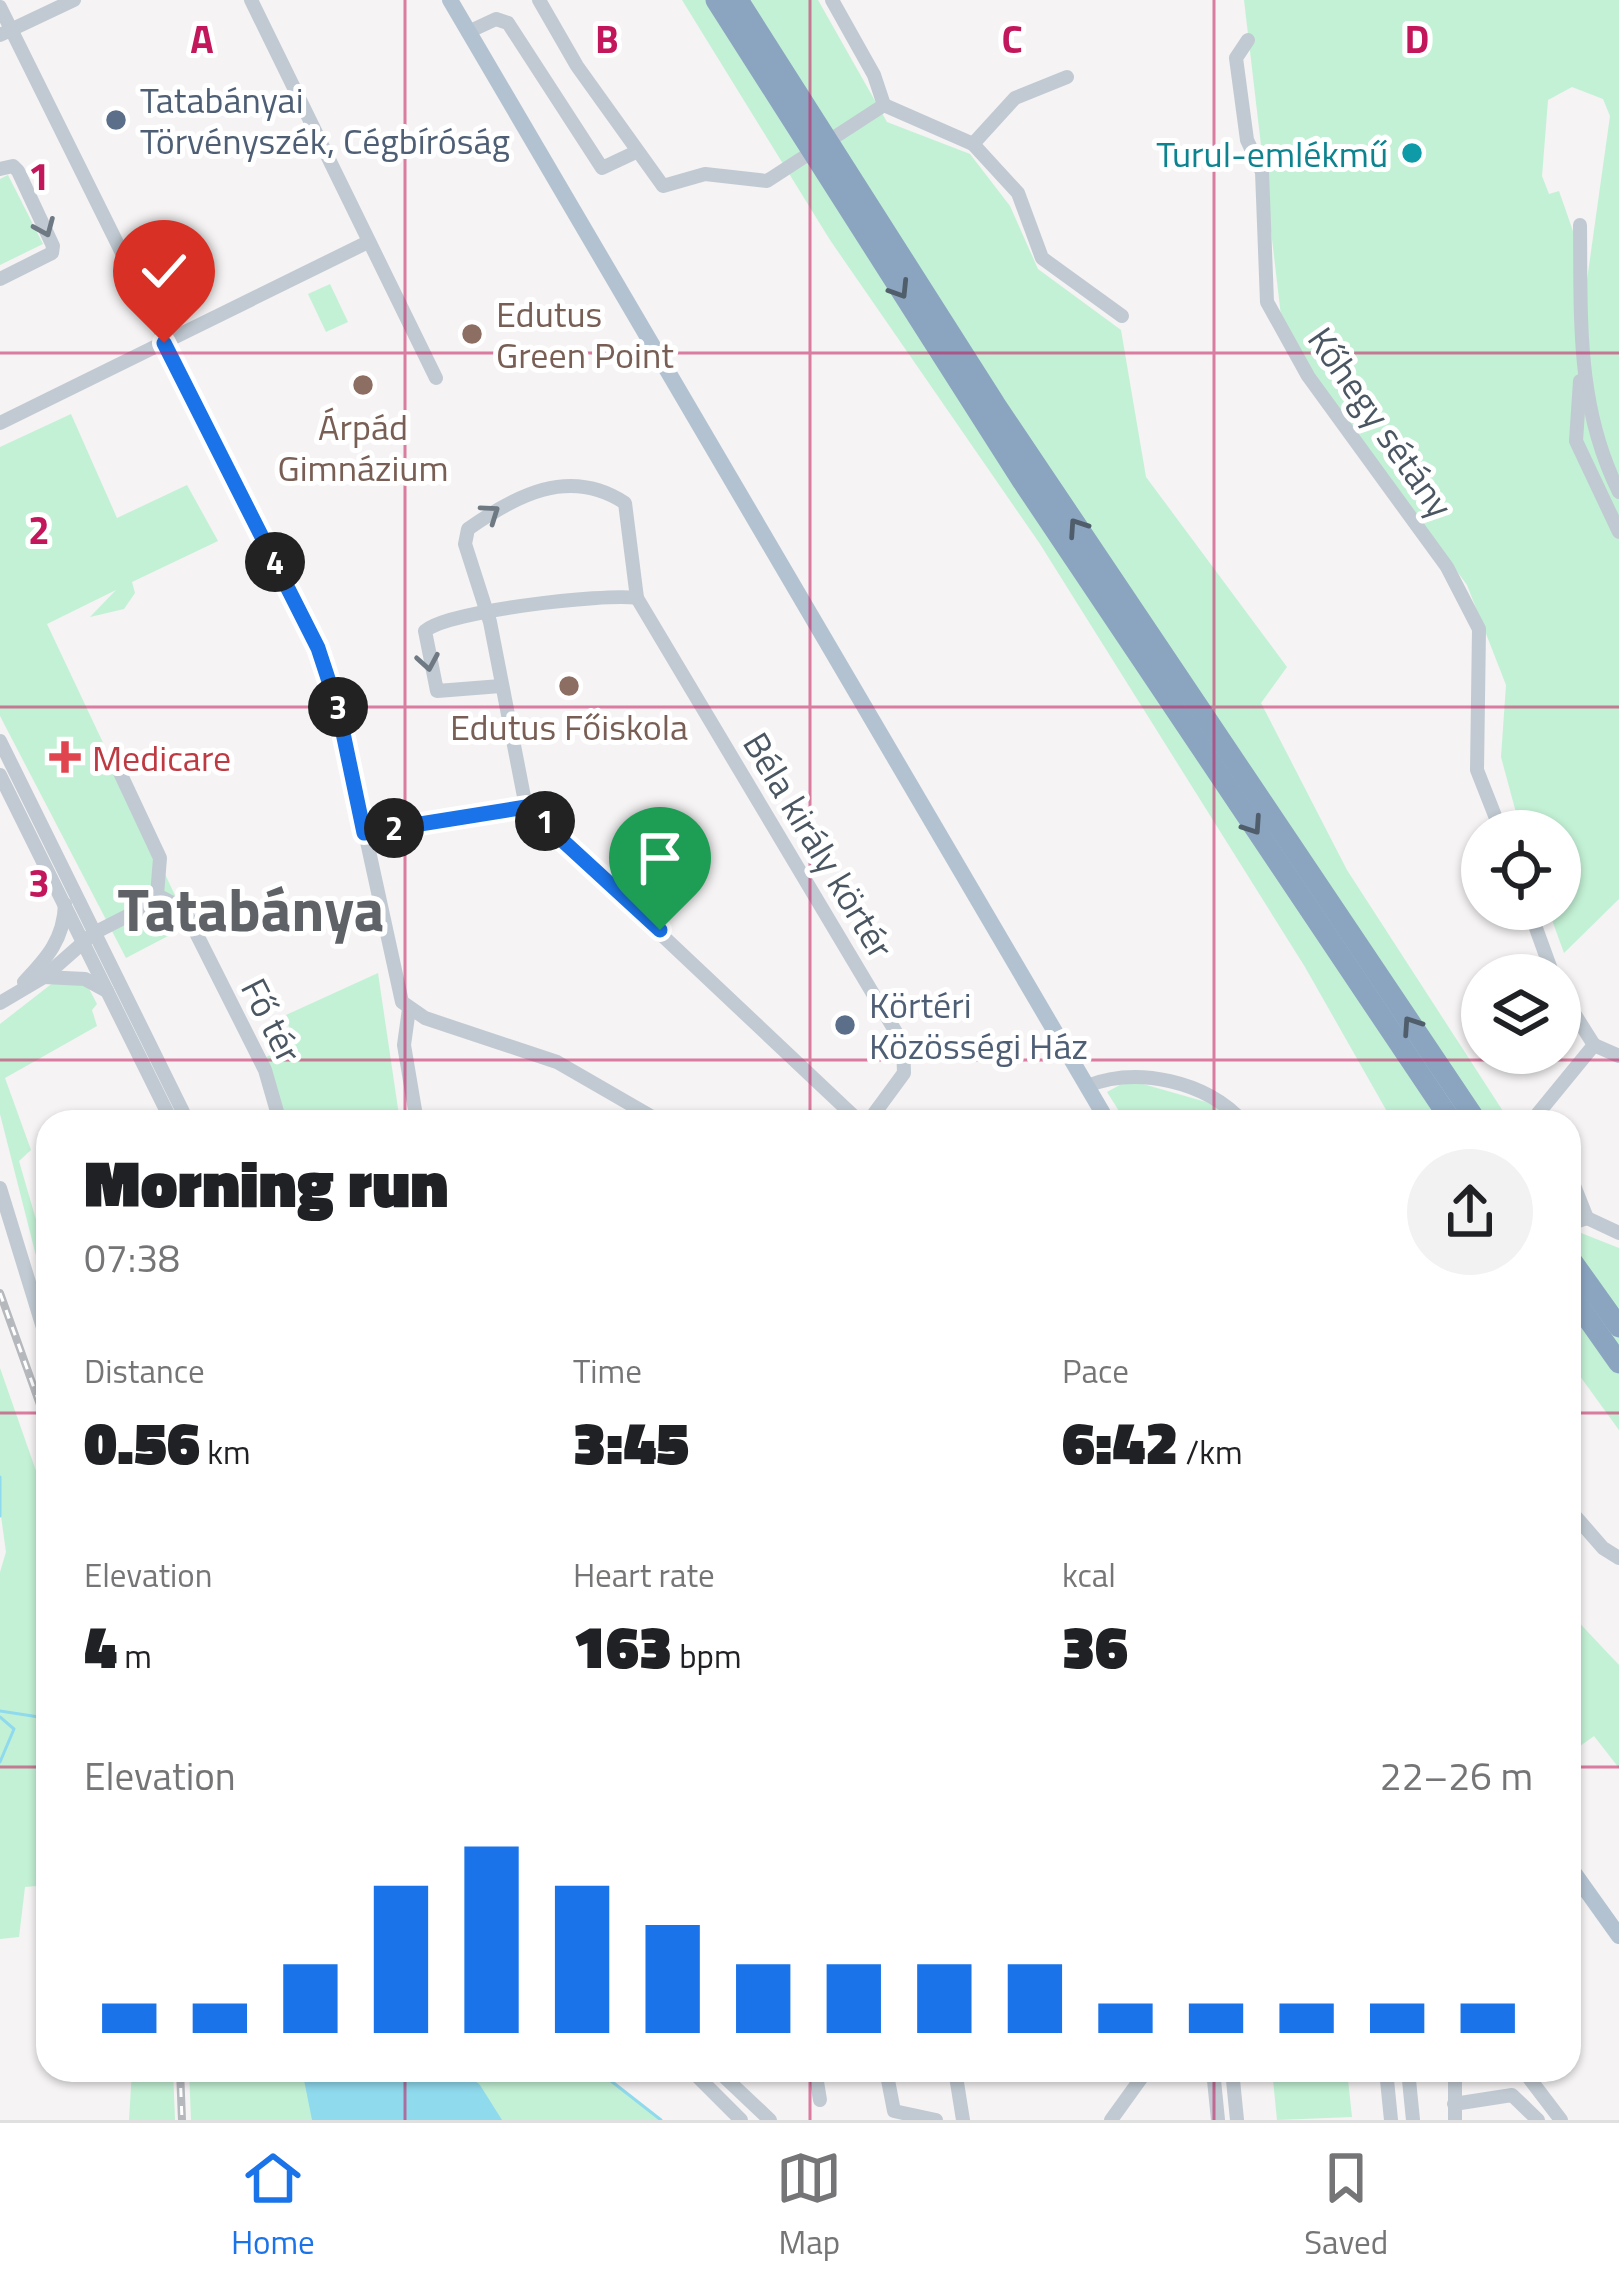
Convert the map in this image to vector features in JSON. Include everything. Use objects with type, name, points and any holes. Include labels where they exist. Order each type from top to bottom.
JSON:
[{"type":"highway","points":[[716,0],[801,116]]},
{"type":"highway","points":[[738,0],[801,116],[1023,482],[1444,1110]]},
{"type":"highway","points":[[846,187],[1469,1110]]},
{"type":"highway","points":[[1581,1274],[1619,1327]]},
{"type":"highway","points":[[1581,1309],[1619,1363]]},
{"type":"main road","points":[[449,0],[1101,1110]]},
{"type":"main road","points":[[1581,1883],[1619,1936]]},
{"type":"street","points":[[6,32],[74,0]]},
{"type":"street","points":[[251,0],[436,378]]},
{"type":"street","points":[[539,0],[636,152],[663,186],[704,174],[759,184],[884,105]]},
{"type":"street","points":[[832,0],[874,75],[884,105],[973,144],[1018,193],[1042,258],[1122,316]]},
{"type":"street","points":[[0,7],[6,32],[318,648],[338,709],[396,985],[409,1009],[404,1045],[415,1110]]},
{"type":"street","points":[[468,32],[496,19],[508,22],[599,166],[609,168],[636,152]]},
{"type":"street","name":"Kőhegy sétány","points":[[1249,40],[1237,58],[1247,140],[1262,172],[1267,302],[1308,376],[1448,567],[1479,629],[1477,770],[1493,810]]},
{"type":"street","points":[[973,144],[1015,98],[1067,77]]},
{"type":"street","points":[[0,169],[8,165],[18,171],[53,246],[52,253],[0,278]]},
{"type":"street","points":[[1580,225],[1582,376],[1589,420],[1619,492]]},
{"type":"street","points":[[0,423],[368,242]]},
{"type":"street","points":[[1582,376],[1576,392],[1576,441],[1619,532]]},
{"type":"street","name":"Béla király körtér","points":[[851,1110],[526,807],[486,614],[465,544],[468,529],[519,493],[570,485],[625,502],[637,598],[903,1044],[904,1073],[874,1110]]},
{"type":"street","points":[[501,686],[442,693],[432,684],[424,631],[443,620],[610,596],[637,598]]},
{"type":"street","points":[[0,741],[89,938],[182,1110]]},
{"type":"street","points":[[51,953],[89,938],[158,895],[160,858],[116,762]]},
{"type":"street","points":[[0,776],[65,904],[89,938],[107,991],[166,1110]]},
{"type":"street","points":[[364,833],[526,807]]},
{"type":"street","name":"Fő tér","points":[[158,895],[184,909],[266,1070],[277,1110]]},
{"type":"street","points":[[0,1003],[51,953],[62,931],[65,904]]},
{"type":"street","points":[[20,986],[44,977],[89,938]]},
{"type":"street","points":[[44,977],[85,979],[107,991]]},
{"type":"street","points":[[409,1009],[556,1062],[640,1110]]},
{"type":"street","points":[[1581,1025],[1594,1046],[1619,1056]]},
{"type":"street","points":[[1541,1110],[1594,1046]]},
{"type":"street","points":[[1087,1086],[1129,1076],[1183,1086],[1214,1097],[1229,1110]]},
{"type":"street","points":[[0,1188],[36,1305]]},
{"type":"street","points":[[1581,1203],[1587,1218],[1619,1233]]},
{"type":"street","points":[[1581,1220],[1587,1218]]},
{"type":"street","points":[[1581,1523],[1619,1558]]},
{"type":"street","points":[[703,2082],[741,2120]]},
{"type":"street","points":[[730,2082],[770,2120]]},
{"type":"street","points":[[816,2082],[820,2100]]},
{"type":"street","points":[[888,2082],[894,2110],[936,2120]]},
{"type":"street","points":[[957,2082],[963,2120]]},
{"type":"street","points":[[1111,2120],[1138,2082]]},
{"type":"street","points":[[1214,2082],[1218,2120]]},
{"type":"street","points":[[1233,2082],[1237,2120]]},
{"type":"street","points":[[1387,2082],[1391,2120]]},
{"type":"street","points":[[1409,2082],[1414,2120]]},
{"type":"street","points":[[1532,2082],[1561,2120]]},
{"type":"street","points":[[1455,2112],[1512,2096],[1538,2120]]},
{"type":"green space","points":[[682,0],[818,0],[887,122],[970,154],[1010,206],[1038,269],[1121,330],[1146,477],[1287,667],[1261,703],[1347,870],[1461,1046],[1461,1074],[1479,1074],[1502,1110],[1386,1110],[1305,967],[1040,544],[830,240]]},
{"type":"green space","points":[[1244,0],[1619,0],[1619,899],[1564,953],[1556,930],[1581,930],[1581,810],[1515,810],[1501,757],[1506,685],[1467,585],[1283,333]],"holes":[[[1572,87],[1603,99],[1610,116],[1587,280],[1574,279],[1574,234],[1559,191],[1549,194],[1542,176],[1548,100]]]},
{"type":"green space","points":[[8,175],[43,244],[0,265],[0,179]]},
{"type":"green space","points":[[330,284],[348,322],[326,332],[308,294]]},
{"type":"green space","points":[[71,414],[117,518],[187,485],[218,541],[132,582],[135,593],[124,609],[90,617],[116,590],[47,624],[189,925],[126,958],[0,716],[0,447]]},
{"type":"green space","points":[[378,973],[398,1110],[276,1110],[260,1060],[293,1044],[286,1015]]},
{"type":"green space","points":[[54,982],[86,983],[97,1004],[92,1010],[97,1026],[5,1078],[31,1150],[19,1161],[36,1220],[36,1256],[0,1114],[0,1024]]},
{"type":"green space","points":[[1129,1080],[1213,1104],[1219,1110],[1118,1110],[1107,1092]]},
{"type":"green space","points":[[1581,1233],[1619,1248],[1619,1430],[1581,1378]]},
{"type":"green space","points":[[0,1368],[36,1471],[36,1886],[25,1887],[19,1937],[0,1939],[0,1572],[6,1552],[0,1509]]},
{"type":"green space","points":[[1581,1625],[1619,1665],[1619,1768],[1594,1736],[1581,1745]]},
{"type":"green space","points":[[131,2082],[173,2082],[175,2120],[129,2120]]},
{"type":"green space","points":[[189,2082],[612,2082],[661,2120],[191,2120]]},
{"type":"green space","points":[[1273,2082],[1348,2082],[1352,2117],[1277,2120]]},
{"type":"water","points":[[304,2082],[476,2082],[502,2120],[312,2120]]},
{"type":"waterway","points":[[0,1477],[0,1516]]},
{"type":"waterway","points":[[0,1711],[36,1717]]},
{"type":"waterway","points":[[0,1717],[14,1729],[0,1762]]},
{"type":"waterway","points":[[612,2082],[661,2120]]},
{"type":"railway","points":[[0,1293],[36,1394]]},
{"type":"railway","points":[[180,2082],[182,2120]]},
{"type":"place","name":"Tatabányai Törvényszék, Cégbíróság","points":[[116,120]]},
{"type":"place","name":"Turul-emlékmű","points":[[1412,153]]},
{"type":"place","name":"Edutus Green Point","points":[[472,334]]},
{"type":"place","name":"Árpád Gimnázium","points":[[363,385]]},
{"type":"place","name":"Edutus Főiskola","points":[[569,686]]},
{"type":"place","name":"Medicare","points":[[65,757]]},
{"type":"place","name":"Körtéri Közösségi Ház","points":[[845,1025]]},
{"type":"district","name":"Tatabánya","points":[[251,908]]},
{"type":"route","points":[[164,343],[318,648],[338,709],[364,833],[526,807],[660,930]]}]
